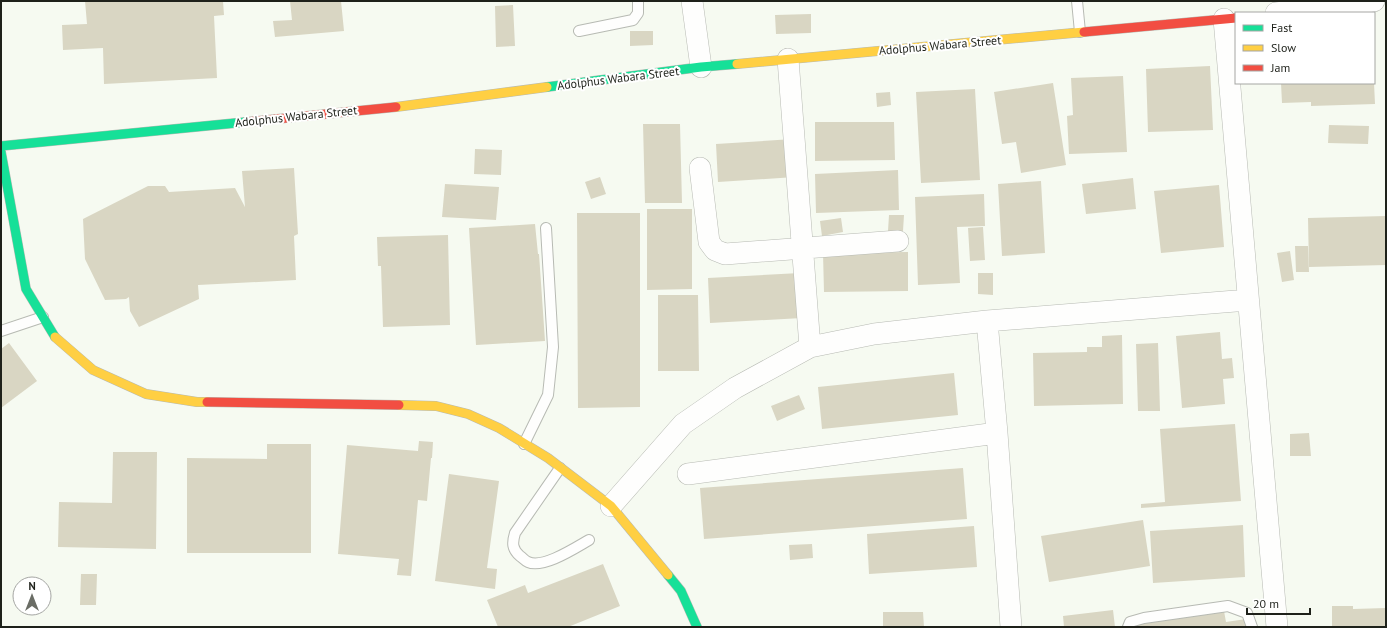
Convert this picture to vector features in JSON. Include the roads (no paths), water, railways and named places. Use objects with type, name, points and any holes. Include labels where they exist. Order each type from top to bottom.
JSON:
[{"type":"street","points":[[692,1],[701,67]]},
{"type":"street","points":[[1279,12],[1300,6],[1374,1]]},
{"type":"street","points":[[1230,18],[1248,300],[1277,627]]},
{"type":"street","name":"Adolphus Wabara Street","points":[[1,146],[412,105],[701,67],[1230,18]]},
{"type":"street","points":[[788,59],[810,347]]},
{"type":"street","points":[[1,152],[26,289],[57,340],[92,370],[146,394],[197,402],[436,406],[468,414],[499,428],[524,444],[560,468],[611,506],[681,591],[697,627]]},
{"type":"street","points":[[700,168],[709,242],[715,250],[725,254],[898,241]]},
{"type":"street","points":[[611,506],[683,424],[735,388],[810,347],[874,334],[987,321],[1248,300]]},
{"type":"street","points":[[987,321],[997,433],[1011,627]]},
{"type":"street","points":[[688,474],[997,433]]},
{"type":"lane","points":[[579,31],[633,20],[638,13],[638,1]]},
{"type":"lane","points":[[1077,1],[1080,32]]},
{"type":"lane","points":[[524,444],[548,395],[553,347],[546,228]]},
{"type":"lane","points":[[1,331],[43,317]]},
{"type":"lane","points":[[560,468],[515,534],[512,543],[517,553],[527,562],[538,564],[547,562],[589,540]]},
{"type":"lane","points":[[1128,627],[1130,622],[1144,618],[1228,606],[1247,613],[1252,627]]}]
